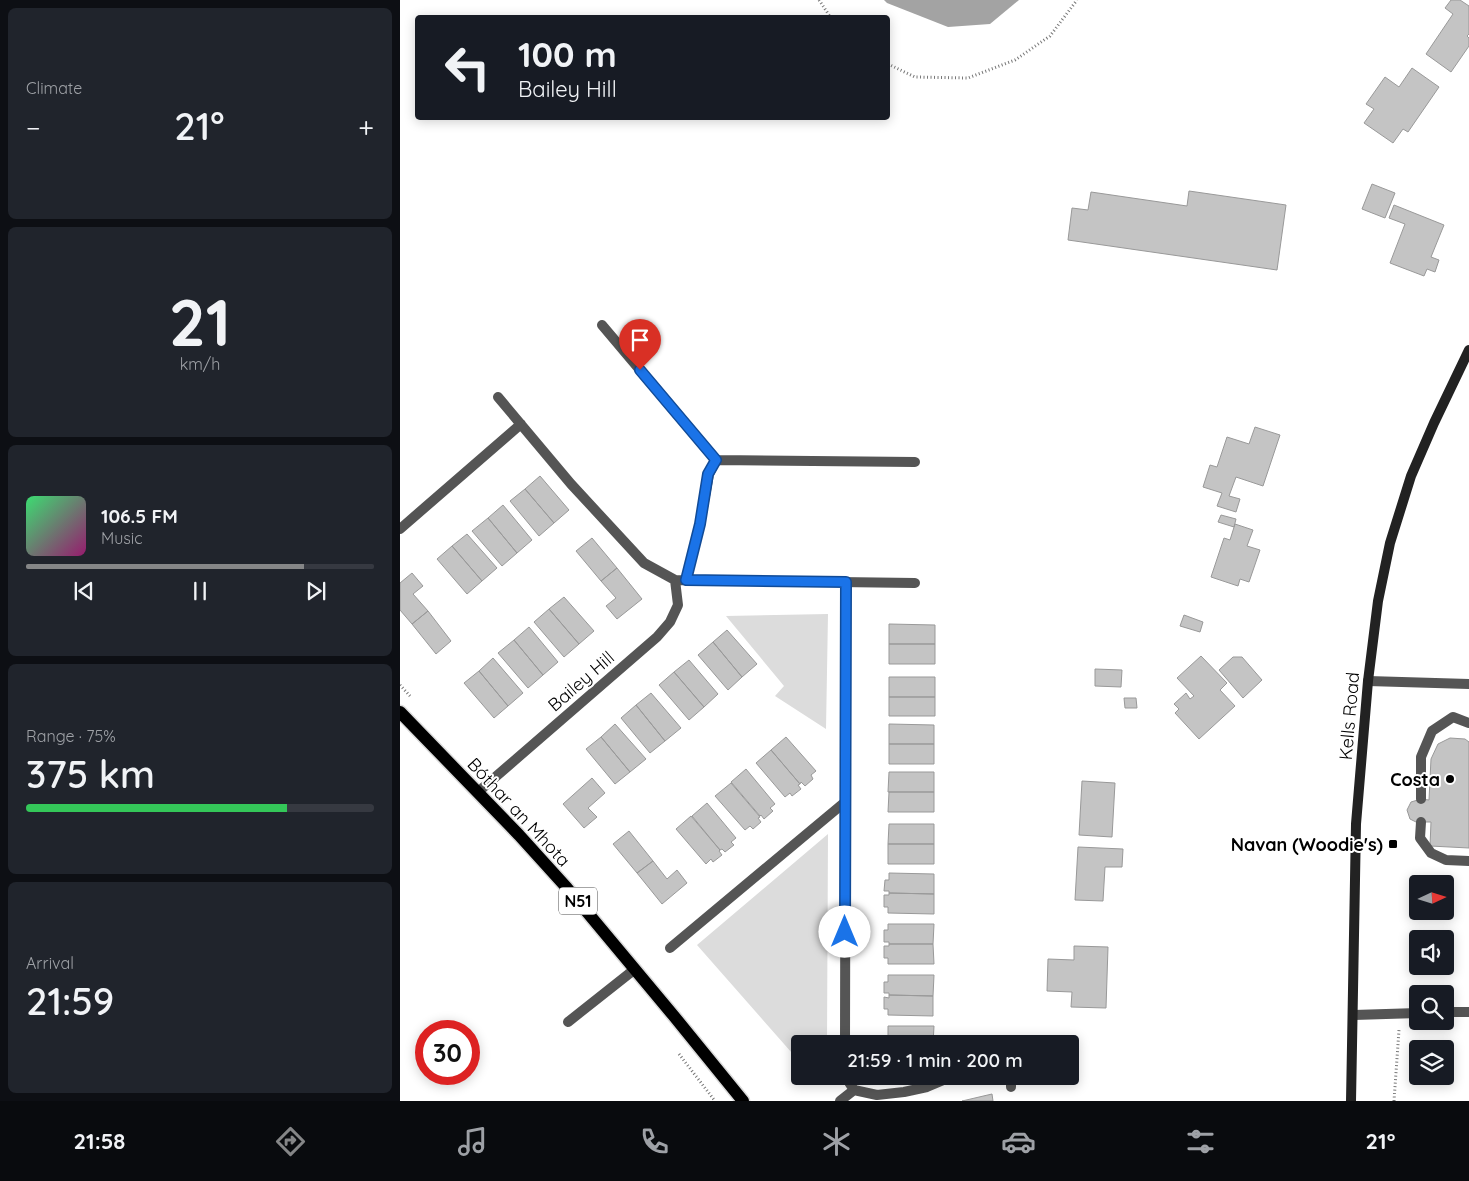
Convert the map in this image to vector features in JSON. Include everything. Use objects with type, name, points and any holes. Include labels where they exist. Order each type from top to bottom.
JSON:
[{"type":"main road","name":"Kells Road","points":[[1351,1101],[1356,824],[1368,680],[1378,601],[1390,543],[1411,476],[1469,350]]},
{"type":"main road","name":"Bóthar an Mhota","points":[[400,712],[519,835],[567,888],[743,1101]]},
{"type":"street","points":[[602,325],[716,460],[915,462]]},
{"type":"street","points":[[498,397],[571,484],[644,563],[680,580],[915,583]]},
{"type":"street","points":[[400,529],[521,424]]},
{"type":"street","name":"Bailey Hill","points":[[478,792],[657,637],[670,622],[678,605],[680,580],[700,524],[708,474],[716,460]]},
{"type":"street","points":[[845,1035],[846,582]]},
{"type":"street","points":[[1368,680],[1469,684]]},
{"type":"street","points":[[1421,799],[1421,757],[1432,731],[1453,717],[1469,723]]},
{"type":"street","points":[[670,948],[845,802]]},
{"type":"street","points":[[1421,822],[1420,838],[1431,853],[1446,860],[1469,861]]},
{"type":"street","points":[[568,1022],[635,969]]},
{"type":"street","points":[[1454,1012],[1469,1012]]},
{"type":"street","points":[[1354,1015],[1409,1013]]},
{"type":"street","points":[[851,1085],[854,1090],[877,1095],[904,1092],[930,1085]]},
{"type":"street","points":[[840,1101],[854,1090]]},
{"type":"path","points":[[819,0],[829,15]]},
{"type":"path","points":[[890,65],[915,78],[968,78],[1016,60],[1050,36],[1078,0]]},
{"type":"path","points":[[1391,1030],[1399,1030],[1394,1101]]},
{"type":"path","points":[[674,1049],[715,1101]]},
{"type":"shaded area","points":[[884,0],[1019,0],[990,24],[948,27],[887,3]]},
{"type":"shaded area","points":[[828,614],[826,729],[775,696],[784,686],[726,616]]},
{"type":"shaded area","points":[[828,834],[827,1035],[791,1035],[791,1052],[697,945]]},
{"type":"building","points":[[1451,0],[1460,0],[1469,6],[1469,34],[1467,36],[1469,38],[1469,46],[1451,72],[1426,54],[1453,14],[1445,8]]},
{"type":"building","points":[[1412,68],[1439,87],[1408,132],[1403,129],[1393,143],[1364,123],[1374,109],[1366,104],[1385,77],[1399,87]]},
{"type":"building","points":[[1372,184],[1395,193],[1385,218],[1362,209]]},
{"type":"building","points":[[1189,191],[1286,205],[1277,270],[1068,240],[1072,208],[1088,210],[1091,192],[1187,206]]},
{"type":"building","points":[[1394,205],[1444,225],[1431,257],[1439,260],[1435,272],[1427,269],[1424,276],[1390,263],[1405,224],[1389,218]]},
{"type":"building","points":[[1255,427],[1280,435],[1263,486],[1236,477],[1229,496],[1240,499],[1236,512],[1217,506],[1222,493],[1203,487],[1210,465],[1217,467],[1227,437],[1249,444]]},
{"type":"building","points":[[540,476],[569,510],[554,523],[525,489]]},
{"type":"building","points":[[525,489],[554,523],[539,536],[510,501]]},
{"type":"building","points":[[503,505],[532,540],[517,553],[488,518]]},
{"type":"building","points":[[1221,515],[1236,519],[1234,527],[1218,522]]},
{"type":"building","points":[[488,518],[517,553],[502,566],[472,531]]},
{"type":"building","points":[[1235,524],[1253,530],[1247,546],[1260,550],[1249,582],[1240,579],[1238,586],[1211,577],[1224,538],[1230,540]]},
{"type":"building","points":[[467,534],[497,568],[482,581],[452,546]]},
{"type":"building","points":[[592,538],[617,568],[601,581],[576,551]]},
{"type":"building","points":[[452,546],[482,581],[467,594],[437,559]]},
{"type":"building","points":[[617,568],[642,599],[617,619],[606,606],[616,598],[601,581]]},
{"type":"building","points":[[412,573],[423,586],[413,594],[428,611],[412,624],[400,610],[400,583]]},
{"type":"building","points":[[564,597],[594,631],[579,644],[549,609]]},
{"type":"building","points":[[549,609],[579,644],[564,657],[534,622]]},
{"type":"building","points":[[428,611],[451,641],[436,654],[412,624]]},
{"type":"building","points":[[1184,615],[1203,622],[1200,632],[1180,626]]},
{"type":"building","points":[[889,624],[935,625],[935,644],[889,644]]},
{"type":"building","points":[[529,627],[558,662],[543,675],[514,640]]},
{"type":"building","points":[[727,630],[757,664],[742,677],[713,642]]},
{"type":"building","points":[[514,640],[543,675],[528,688],[498,653]]},
{"type":"building","points":[[713,642],[742,677],[728,690],[698,655]]},
{"type":"building","points":[[889,644],[935,644],[935,664],[889,664]]},
{"type":"building","points":[[1201,656],[1227,683],[1220,690],[1235,706],[1199,739],[1175,713],[1179,709],[1174,704],[1186,693],[1190,699],[1194,696],[1177,678]]},
{"type":"building","points":[[1233,657],[1242,657],[1262,680],[1243,698],[1219,670]]},
{"type":"building","points":[[493,658],[523,693],[508,706],[479,671]]},
{"type":"building","points":[[689,660],[718,694],[704,707],[674,672]]},
{"type":"building","points":[[1095,669],[1122,670],[1121,687],[1095,686]]},
{"type":"building","points":[[479,671],[508,706],[494,718],[464,683]]},
{"type":"building","points":[[674,672],[704,707],[689,720],[659,685]]},
{"type":"building","points":[[889,677],[935,677],[935,697],[889,697]]},
{"type":"building","points":[[651,693],[681,728],[665,741],[636,705]]},
{"type":"building","points":[[889,697],[935,697],[935,716],[889,716]]},
{"type":"building","points":[[1124,698],[1136,698],[1137,708],[1125,708]]},
{"type":"building","points":[[636,705],[665,741],[650,753],[621,718]]},
{"type":"building","points":[[615,724],[646,759],[630,772],[601,737]]},
{"type":"building","points":[[889,724],[934,725],[934,744],[889,744]]},
{"type":"building","points":[[601,737],[630,772],[615,784],[586,749]]},
{"type":"building","points":[[786,737],[816,771],[811,775],[813,779],[805,786],[801,782],[800,784],[771,750]]},
{"type":"building","name":"Costa","points":[[1450,738],[1465,739],[1469,742],[1469,848],[1430,846],[1431,822],[1416,822],[1410,819],[1407,810],[1411,802],[1421,799],[1429,800],[1431,759],[1438,744]]},
{"type":"building","points":[[889,744],[934,744],[934,764],[889,764]]},
{"type":"building","points":[[771,750],[800,784],[798,785],[801,789],[792,796],[790,793],[785,797],[756,763]]},
{"type":"building","points":[[746,769],[775,804],[770,808],[773,811],[764,819],[731,782]]},
{"type":"building","points":[[889,772],[934,772],[934,792],[888,792]]},
{"type":"building","points":[[592,778],[605,793],[588,808],[597,817],[584,828],[563,804]]},
{"type":"building","points":[[1082,781],[1115,783],[1112,837],[1079,835]]},
{"type":"building","points":[[731,783],[760,817],[758,818],[761,822],[753,829],[750,826],[745,830],[715,796]]},
{"type":"building","points":[[889,792],[934,792],[934,812],[888,812]]},
{"type":"building","points":[[707,803],[736,838],[731,842],[734,845],[725,852],[722,849],[720,850],[692,816]]},
{"type":"building","points":[[691,816],[720,850],[722,855],[713,862],[711,859],[706,864],[676,829]]},
{"type":"building","points":[[889,824],[934,824],[934,844],[888,844]]},
{"type":"building","points":[[629,831],[653,861],[637,873],[613,844]]},
{"type":"building","points":[[888,844],[934,844],[934,864],[888,864]]},
{"type":"building","points":[[1078,847],[1123,849],[1122,867],[1105,867],[1103,901],[1075,900]]},
{"type":"building","points":[[653,861],[667,879],[677,870],[687,883],[662,904],[637,873]]},
{"type":"building","points":[[889,873],[934,874],[934,894],[889,893],[889,891],[884,891],[885,880],[889,880]]},
{"type":"building","points":[[889,893],[934,894],[934,914],[888,913],[888,907],[884,907],[884,895],[889,895]]},
{"type":"building","points":[[888,924],[934,924],[933,944],[889,944],[889,942],[884,942],[884,930],[888,930]]},
{"type":"building","points":[[889,944],[933,944],[934,964],[888,964],[888,958],[884,958],[884,946],[889,946]]},
{"type":"building","points":[[1074,946],[1108,947],[1106,1008],[1071,1007],[1072,992],[1047,991],[1048,959],[1074,960]]},
{"type":"building","points":[[888,975],[934,975],[933,996],[889,995],[889,993],[884,993],[884,982],[888,982]]},
{"type":"building","points":[[889,995],[933,996],[933,1016],[888,1015],[888,1009],[884,1009],[884,997],[889,998]]},
{"type":"building","points":[[888,1026],[934,1026],[934,1035],[888,1035]]},
{"type":"building","points":[[992,1094],[993,1101],[962,1101]]},
{"type":"place","name":"Costa","points":[[1450,779]]},
{"type":"place","name":"Navan (Woodie's)","points":[[1393,844]]},
{"type":"route","points":[[640,370],[716,460],[708,474],[700,524],[686,580],[846,582],[845,932]]}]
